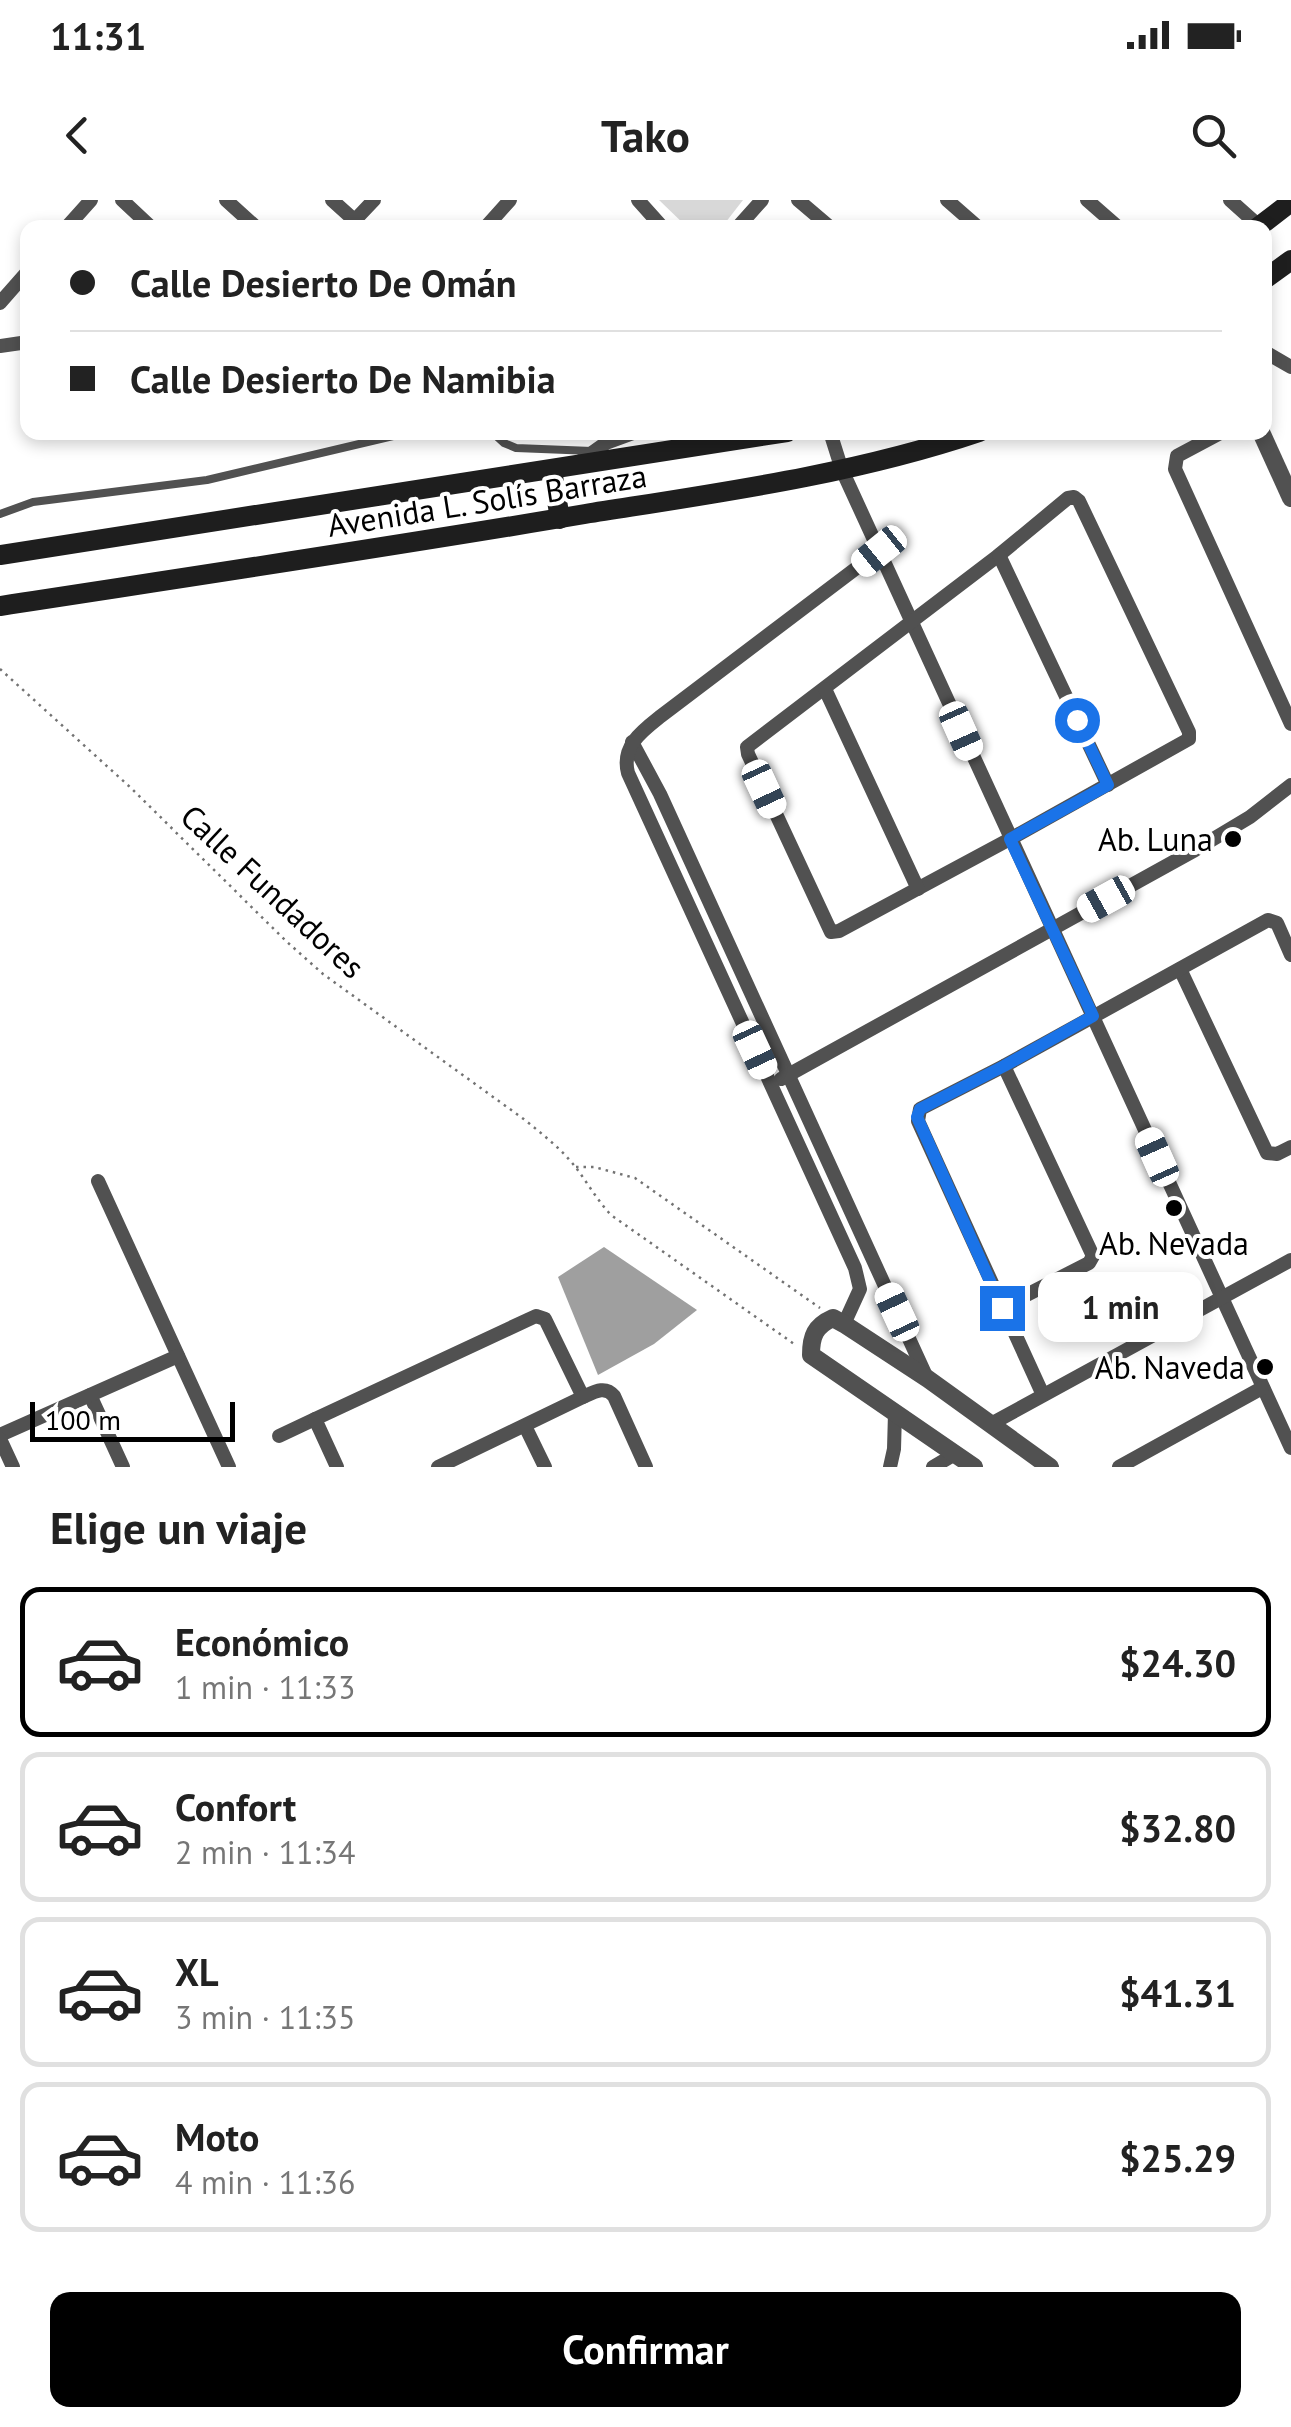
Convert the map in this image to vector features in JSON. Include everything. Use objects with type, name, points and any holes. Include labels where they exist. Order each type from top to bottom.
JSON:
[{"type":"main road","points":[[1267,220],[1291,202]]},
{"type":"main road","name":"Avenida L. Solís Barraza","points":[[0,556],[737,440]]},
{"type":"main road","name":"Avenida L. Solís Barraza","points":[[0,606],[842,470],[955,440]]},
{"type":"main road","points":[[560,518],[562,468]]},
{"type":"street","points":[[73,220],[91,200]]},
{"type":"street","points":[[122,200],[143,220]]},
{"type":"street","points":[[226,200],[247,220]]},
{"type":"street","points":[[332,200],[354,220]]},
{"type":"street","points":[[492,220],[510,200]]},
{"type":"street","points":[[638,200],[655,220]]},
{"type":"street","points":[[744,220],[762,200]]},
{"type":"street","points":[[798,200],[822,220]]},
{"type":"street","points":[[947,200],[970,220]]},
{"type":"street","points":[[1088,200],[1110,220]]},
{"type":"street","points":[[1230,200],[1251,220]]},
{"type":"street","points":[[0,302],[20,281]]},
{"type":"street","points":[[562,468],[614,440]]},
{"type":"street","points":[[833,440],[842,470],[1291,1448]]},
{"type":"street","points":[[1207,440],[1177,456],[1175,469],[1291,724]]},
{"type":"street","points":[[1265,440],[1291,498]]},
{"type":"street","points":[[1068,498],[1080,501],[1190,735],[1187,741],[1010,839],[831,932],[747,750],[749,745],[999,555],[1068,498]]},
{"type":"street","points":[[879,551],[661,716],[632,742],[626,756],[628,772],[860,1281],[859,1295],[839,1321],[816,1330],[811,1355],[974,1467]]},
{"type":"street","points":[[999,555],[1108,785]]},
{"type":"street","points":[[824,689],[918,889]]},
{"type":"street","points":[[632,742],[660,794],[928,1379]]},
{"type":"street","points":[[771,1084],[1195,850],[1291,786]]},
{"type":"street","points":[[1043,1395],[917,1117],[920,1109],[1268,920],[1277,923],[1291,955]]},
{"type":"street","points":[[1180,969],[1267,1153],[1277,1154],[1291,1147]]},
{"type":"street","points":[[1002,1308],[1094,1256],[1004,1066]]},
{"type":"street","points":[[98,1182],[229,1467]]},
{"type":"street","points":[[992,1424],[1291,1260]]},
{"type":"street","points":[[278,1436],[536,1316],[545,1320],[583,1397]]},
{"type":"street","points":[[839,1321],[1050,1467]]},
{"type":"street","points":[[12,1467],[0,1438],[178,1356]]},
{"type":"street","points":[[1120,1467],[1262,1388]]},
{"type":"street","points":[[440,1467],[602,1390],[610,1392],[646,1467]]},
{"type":"street","points":[[90,1395],[122,1467]]},
{"type":"street","points":[[890,1467],[895,1413]]},
{"type":"street","points":[[315,1420],[338,1467]]},
{"type":"street","points":[[525,1426],[544,1467]]},
{"type":"street","points":[[933,1467],[955,1454]]},
{"type":"lane","points":[[0,514],[33,502],[206,480],[376,440]]},
{"type":"lane","points":[[502,440],[516,448],[592,452]]},
{"type":"path","name":"Calle Fundadores","points":[[0,669],[323,974],[526,1120],[576,1167],[611,1215],[811,1355]]},
{"type":"path","points":[[576,1167],[594,1166],[635,1178],[839,1321]]},
{"type":"shaded area","points":[[659,200],[743,200],[727,220],[680,220]]},
{"type":"shaded area","points":[[604,1247],[697,1310],[654,1344],[598,1375],[558,1277]]},
{"type":"place","name":"Ab. Luna","points":[[1233,839]]},
{"type":"place","name":"Ab. Nevada","points":[[1174,1208]]},
{"type":"place","name":"Ab. Naveda","points":[[1265,1367]]},
{"type":"route","points":[[1002,1308],[917,1117],[920,1109],[1093,1016],[1010,839],[1108,785],[1077,720]]}]
